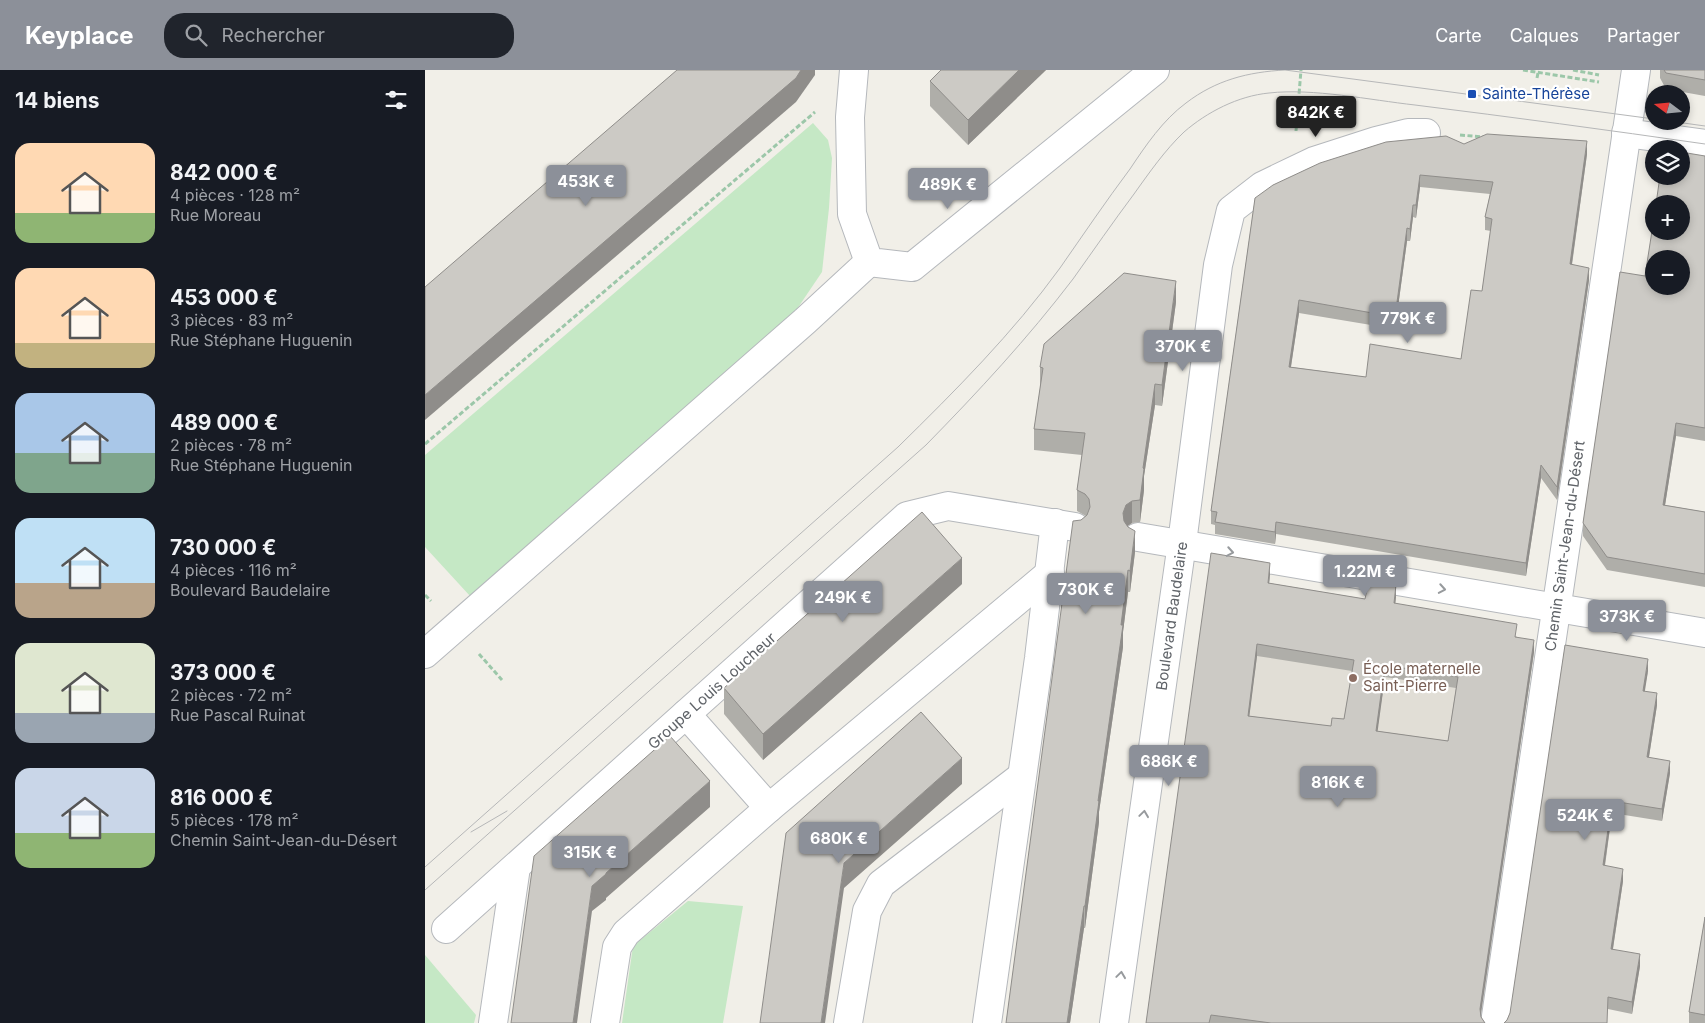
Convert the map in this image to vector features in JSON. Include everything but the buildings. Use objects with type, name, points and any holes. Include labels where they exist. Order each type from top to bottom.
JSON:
[{"type":"street","points":[[425,654],[869,262],[912,267],[1155,70]]},
{"type":"street","points":[[854,75],[850,118],[852,214],[869,262]]},
{"type":"street","name":"Chemin Saint-Jean-du-Désert","points":[[1495,1023],[1635,77]]},
{"type":"street","points":[[1293,172],[1313,161],[1376,141],[1408,134],[1426,133]]},
{"type":"street","points":[[1626,133],[1705,144]]},
{"type":"street","name":"Boulevard Baudelaire","points":[[1114,1023],[1182,543],[1218,265],[1231,210],[1262,186],[1293,172]]},
{"type":"street","name":"Groupe Louis Loucheur","points":[[446,929],[907,516],[948,506],[1065,525],[1050,573],[987,1023]]},
{"type":"street","points":[[1137,537],[1182,543],[1556,609],[1705,633]]},
{"type":"street","points":[[605,1023],[617,947],[626,933],[769,808],[1050,573]]},
{"type":"street","points":[[686,714],[769,808]]},
{"type":"street","points":[[848,1023],[867,911],[881,884],[1022,776]]},
{"type":"street","points":[[493,1023],[515,867]]},
{"type":"path","points":[[1293,172],[1301,70]]},
{"type":"path","points":[[1523,70],[1598,83],[1605,80],[1635,77]]},
{"type":"path","points":[[1573,70],[1599,75]]},
{"type":"path","points":[[1537,78],[1538,73]]},
{"type":"path","points":[[425,444],[854,75]]},
{"type":"path","points":[[1298,111],[1306,111]]},
{"type":"path","points":[[1426,133],[1493,138]]},
{"type":"shaded area","name":"École maternelle Saint-Pierre","points":[[1208,584],[1517,636],[1499,759],[1190,720]]},
{"type":"green space","points":[[813,123],[828,140],[832,158],[829,208],[822,272],[795,312],[470,596],[425,547],[425,455]]},
{"type":"green space","points":[[688,901],[743,906],[723,1023],[622,1023],[633,946]]},
{"type":"green space","points":[[425,955],[476,1015],[474,1023],[425,1023]]},
{"type":"tram line","points":[[425,867],[898,447],[983,361],[1023,316],[1060,268],[1155,133],[1170,117],[1197,95],[1209,88],[1245,75],[1285,70],[1645,118]]},
{"type":"tram line","points":[[425,890],[926,445],[983,385],[1038,322],[1073,279],[1170,146],[1193,125],[1223,106],[1235,101],[1269,93],[1323,93],[1705,144]]},
{"type":"tram line","points":[[1690,124],[1705,126]]},
{"type":"tram line","points":[[471,832],[507,811]]},
{"type":"place","name":"Sainte-Thérèse","points":[[1472,94]]},
{"type":"place","name":"École maternelle Saint-Pierre","points":[[1353,678]]}]
